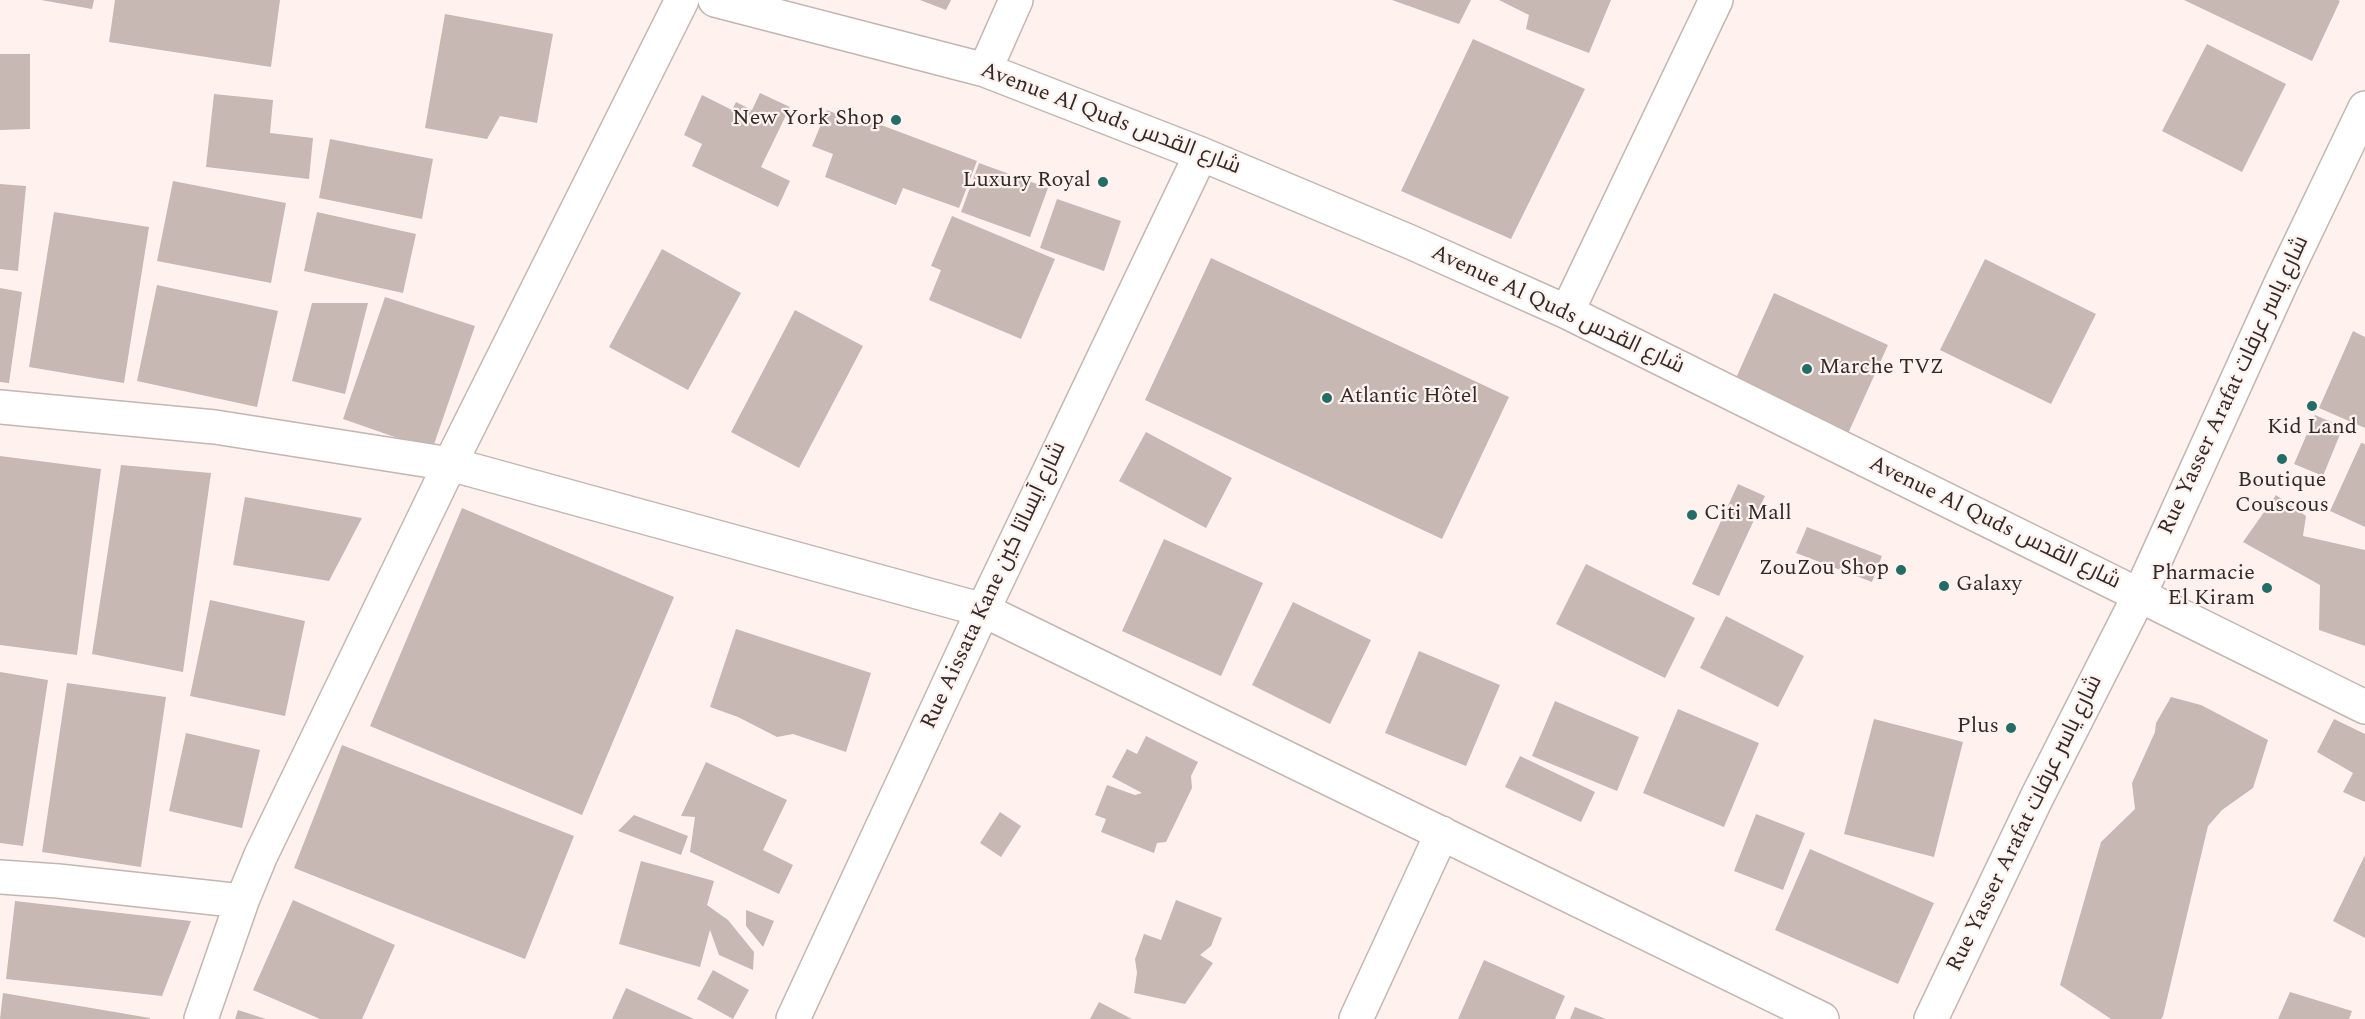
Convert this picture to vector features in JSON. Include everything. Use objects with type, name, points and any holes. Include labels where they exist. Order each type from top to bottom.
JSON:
[{"type":"street","points":[[201,1019],[242,901],[261,855],[450,464],[682,0]]},
{"type":"street","name":"Avenue Al Quds شارع القدس","points":[[715,0],[985,70],[1200,154],[1408,241],[1567,312],[2365,707]]},
{"type":"street","points":[[985,70],[1016,0]]},
{"type":"street","points":[[1567,312],[1716,0]]},
{"type":"street","name":"Rue Yasser Arafat شارع ياسر عرفات","points":[[1931,1019],[2037,797],[2139,596],[2282,281],[2365,108]]},
{"type":"street","name":"Rue Aissata Kane شارع آيساتا كين","points":[[793,1019],[983,610],[1200,154]]},
{"type":"street","points":[[0,407],[215,427],[450,464],[983,610],[1822,1019]]},
{"type":"street","points":[[1356,1019],[1442,833]]},
{"type":"street","points":[[0,878],[58,880],[242,901]]},
{"type":"building","points":[[41,0],[94,0],[92,9]]},
{"type":"building","points":[[115,0],[280,0],[271,67],[109,42]]},
{"type":"building","points":[[920,0],[951,0],[946,10]]},
{"type":"building","points":[[1392,0],[1471,0],[1459,24]]},
{"type":"building","points":[[1499,0],[1611,0],[1589,53],[1526,29],[1529,15]]},
{"type":"building","points":[[2184,0],[2338,0],[2340,1],[2312,61]]},
{"type":"building","points":[[445,14],[553,34],[537,123],[500,116],[487,139],[425,128]]},
{"type":"building","points":[[1473,39],[1585,89],[1511,239],[1401,191]]},
{"type":"building","points":[[2207,44],[2286,84],[2242,172],[2162,131]]},
{"type":"building","points":[[0,54],[30,54],[30,129],[0,130]]},
{"type":"building","points":[[760,93],[790,107],[761,167],[790,181],[778,207],[692,166],[702,144],[684,135],[702,95],[732,110],[736,102],[752,110]]},
{"type":"building","points":[[214,94],[273,100],[270,133],[313,138],[309,179],[206,167]]},
{"type":"building","points":[[827,110],[847,118],[849,113],[977,161],[959,208],[903,188],[896,205],[825,177],[833,154],[812,146]]},
{"type":"building","points":[[330,139],[433,159],[422,219],[319,198]]},
{"type":"building","points":[[979,163],[1048,188],[1030,237],[961,212]]},
{"type":"building","points":[[173,181],[286,203],[271,283],[157,261]]},
{"type":"building","points":[[0,184],[26,186],[18,271],[0,269]]},
{"type":"building","points":[[1057,199],[1121,221],[1104,271],[1040,248]]},
{"type":"building","points":[[54,212],[149,227],[124,383],[29,367]]},
{"type":"building","points":[[317,212],[416,234],[403,293],[304,271]]},
{"type":"building","points":[[952,216],[1055,259],[1021,339],[929,300],[941,270],[931,266]]},
{"type":"building","points":[[662,249],[741,293],[688,390],[609,347]]},
{"type":"building","name":"Atlantic Hôtel","points":[[1211,258],[1509,397],[1442,539],[1145,400]]},
{"type":"building","points":[[1985,259],[2096,314],[2051,404],[1940,350]]},
{"type":"building","points":[[157,285],[278,311],[257,407],[137,381]]},
{"type":"building","points":[[0,288],[22,292],[9,383],[0,382]]},
{"type":"building","points":[[1774,293],[1888,345],[1846,438],[1732,387]]},
{"type":"building","points":[[385,297],[475,326],[432,450],[343,419]]},
{"type":"building","points":[[312,303],[368,303],[345,394],[292,381]]},
{"type":"building","points":[[795,310],[863,346],[799,468],[731,432]]},
{"type":"building","points":[[2353,331],[2365,337],[2365,428],[2319,408]]},
{"type":"building","points":[[2315,415],[2343,427],[2323,476],[2294,464]]},
{"type":"building","points":[[1146,432],[1232,478],[1206,528],[1119,481]]},
{"type":"building","points":[[2361,443],[2365,444],[2365,527],[2330,511]]},
{"type":"building","points":[[0,456],[101,469],[77,655],[0,645]]},
{"type":"building","points":[[121,465],[211,473],[183,672],[92,654]]},
{"type":"building","points":[[1738,484],[1765,496],[1719,596],[1692,584]]},
{"type":"building","points":[[2276,495],[2306,516],[2303,536],[2365,550],[2365,646],[2319,630],[2320,585],[2243,542]]},
{"type":"building","points":[[245,497],[362,518],[329,581],[233,565]]},
{"type":"building","points":[[462,508],[674,597],[582,815],[370,726]]},
{"type":"building","points":[[1807,527],[1882,556],[1872,582],[1796,553]]},
{"type":"building","points":[[1164,539],[1263,583],[1221,676],[1122,631]]},
{"type":"building","points":[[1586,564],[1695,618],[1665,678],[1556,624]]},
{"type":"building","points":[[210,600],[305,621],[285,716],[190,696]]},
{"type":"building","points":[[1293,602],[1371,640],[1330,724],[1252,685]]},
{"type":"building","points":[[1726,616],[1804,656],[1778,707],[1700,668]]},
{"type":"building","points":[[736,629],[871,673],[846,752],[793,734],[777,737],[738,717],[710,707]]},
{"type":"building","points":[[1419,651],[1500,685],[1466,766],[1385,733]]},
{"type":"building","points":[[0,672],[48,680],[23,846],[0,843]]},
{"type":"building","points":[[67,683],[166,697],[141,867],[42,852]]},
{"type":"building","points":[[2171,697],[2201,705],[2268,740],[2253,788],[2222,810],[2208,826],[2163,1016],[2161,1019],[2111,1019],[2060,985],[2101,842],[2135,809],[2132,783],[2155,732],[2156,723]]},
{"type":"building","points":[[1555,701],[1639,737],[1617,791],[1532,756]]},
{"type":"building","points":[[1678,709],[1759,743],[1724,827],[1643,793]]},
{"type":"building","points":[[1874,719],[1963,742],[1934,857],[1844,834]]},
{"type":"building","points":[[2334,719],[2365,734],[2365,802],[2343,792],[2353,773],[2317,752]]},
{"type":"building","points":[[186,733],[260,750],[242,828],[169,811]]},
{"type":"building","points":[[1146,736],[1198,762],[1191,776],[1192,788],[1166,842],[1157,843],[1154,853],[1101,832],[1106,819],[1095,815],[1107,785],[1135,795],[1142,793],[1112,777],[1127,749],[1137,754]]},
{"type":"building","points":[[342,745],[574,836],[525,959],[294,868]]},
{"type":"building","points":[[1520,756],[1595,792],[1581,822],[1505,787]]},
{"type":"building","points":[[706,762],[787,800],[763,850],[793,865],[779,894],[690,852],[695,817],[681,816]]},
{"type":"building","points":[[1000,812],[1021,826],[1001,857],[980,843]]},
{"type":"building","points":[[1756,814],[1805,833],[1783,890],[1734,871]]},
{"type":"building","points":[[634,815],[688,836],[681,855],[618,831]]},
{"type":"building","points":[[1810,849],[1934,903],[1898,984],[1775,930]]},
{"type":"building","points":[[2365,855],[2365,938],[2333,921]]},
{"type":"building","points":[[641,861],[714,881],[707,905],[728,920],[754,952],[753,970],[719,955],[710,930],[700,967],[619,944]]},
{"type":"building","points":[[293,900],[395,945],[362,1019],[320,1019],[253,990]]},
{"type":"building","points":[[1176,900],[1222,918],[1211,946],[1200,955],[1213,963],[1185,1004],[1134,993],[1137,973],[1135,959],[1144,934],[1161,940]]},
{"type":"building","points":[[15,901],[191,921],[162,996],[6,979]]},
{"type":"building","points":[[746,910],[774,921],[763,947],[746,926]]},
{"type":"building","points":[[1484,960],[1565,996],[1555,1019],[1458,1019]]},
{"type":"building","points":[[713,970],[749,990],[733,1019],[697,999]]},
{"type":"building","points":[[626,988],[694,1019],[612,1019]]},
{"type":"building","points":[[2290,992],[2352,1011],[2349,1019],[2278,1019]]},
{"type":"building","points":[[3,993],[150,1018],[150,1019],[0,1019]]},
{"type":"building","points":[[1099,1002],[1132,1019],[1090,1019]]},
{"type":"building","points":[[1575,1007],[1606,1019],[1570,1019]]},
{"type":"building","points":[[238,1010],[266,1019],[235,1019]]},
{"type":"place","name":"New York Shop","points":[[896,120]]},
{"type":"place","name":"Luxury Royal","points":[[1103,182]]},
{"type":"place","name":"Marche TVZ","points":[[1807,369]]},
{"type":"place","name":"Atlantic Hôtel","points":[[1327,398]]},
{"type":"place","name":"Kid Land","points":[[2312,406]]},
{"type":"place","name":"Boutique Couscous","points":[[2282,459]]},
{"type":"place","name":"Citi Mall","points":[[1692,515]]},
{"type":"place","name":"ZouZou Shop","points":[[1901,570]]},
{"type":"place","name":"Galaxy","points":[[1944,586]]},
{"type":"place","name":"Pharmacie El Kiram","points":[[2267,588]]},
{"type":"place","name":"Plus","points":[[2011,728]]}]
